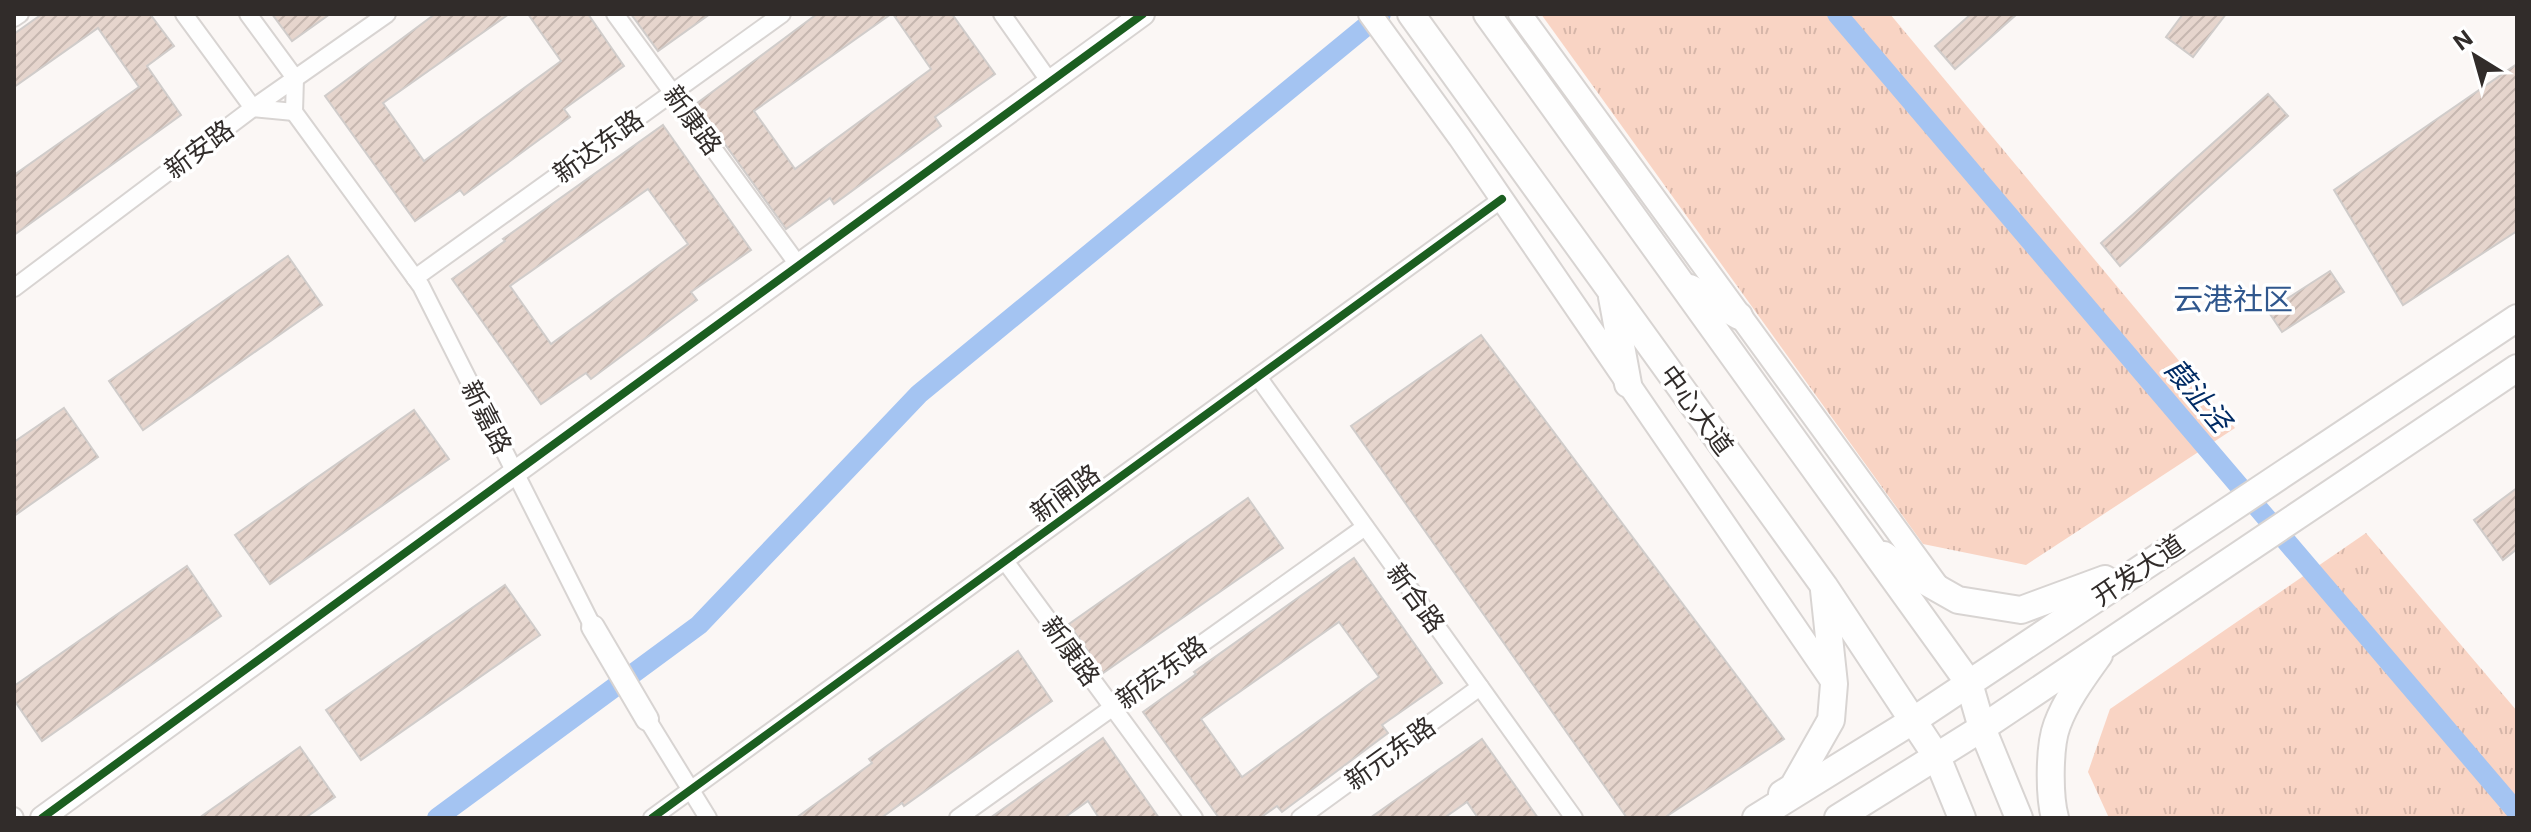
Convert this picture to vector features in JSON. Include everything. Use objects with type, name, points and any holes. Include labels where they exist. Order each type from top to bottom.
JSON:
[{"type":"main road","points":[[42,818],[1143,14]]},
{"type":"main road","points":[[1370,14],[1502,199],[1834,684]]},
{"type":"main road","name":"中心大道","points":[[1411,14],[1824,586],[1937,757],[1962,818]]},
{"type":"main road","points":[[1487,14],[1969,683],[1982,728],[2019,818]]},
{"type":"main road","points":[[1520,14],[1941,591]]},
{"type":"main road","points":[[1680,282],[1739,316]]},
{"type":"main road","points":[[1610,290],[1628,384]]},
{"type":"main road","name":"开发大道","points":[[1754,818],[1914,720],[2517,318]]},
{"type":"main road","name":"开发大道","points":[[1838,818],[1982,728],[2517,368]]},
{"type":"main road","points":[[1867,542],[1905,570],[1958,600],[2021,610],[2153,560]]},
{"type":"main road","points":[[1754,818],[1793,787],[1831,720],[1834,684],[1824,586]]},
{"type":"main road","name":"新嘉路","points":[[593,627],[647,719]]},
{"type":"main road","points":[[2055,818],[2049,797],[2056,727],[2082,680],[2108,643]]},
{"type":"street","points":[[14,18],[20,14]]},
{"type":"street","points":[[184,14],[253,108],[294,112],[295,78],[248,14]]},
{"type":"street","name":"新安路","points":[[19,284],[253,108],[387,14]]},
{"type":"street","name":"新康路","points":[[615,14],[799,266]]},
{"type":"street","name":"新达东路","points":[[415,278],[782,14]]},
{"type":"street","points":[[1002,14],[1050,82]]},
{"type":"street","name":"新嘉路","points":[[294,112],[415,278],[593,627]]},
{"type":"street","name":"新闸路","points":[[652,818],[1502,199]]},
{"type":"street","points":[[14,265],[19,284]]},
{"type":"street","name":"新合路","points":[[1258,377],[1574,818]]},
{"type":"street","name":"新宏东路","points":[[958,818],[1365,527]]},
{"type":"street","name":"新康路","points":[[1005,561],[1194,818]]},
{"type":"street","name":"新元东路","points":[[1300,818],[1480,687]]},
{"type":"street","name":"新嘉路","points":[[647,719],[708,818]]},
{"type":"green space","points":[[1541,14],[1890,14],[2235,428],[2026,565],[1923,544]]},
{"type":"green space","points":[[2366,533],[2517,711],[2517,818],[2109,818],[2088,772],[2110,709]]},
{"type":"building","points":[[42,14],[150,14],[174,46],[147,66],[181,115],[14,235],[14,175],[139,87],[98,28],[14,87],[14,34]]},
{"type":"building","points":[[272,14],[330,14],[292,41]]},
{"type":"building","points":[[435,14],[509,14],[383,103],[424,161],[561,61],[528,14],[588,14],[624,66],[564,109],[570,117],[464,195],[460,190],[415,221],[325,96]]},
{"type":"building","points":[[631,14],[710,14],[658,51]]},
{"type":"building","points":[[817,14],[891,14],[754,111],[795,169],[931,69],[893,14],[952,14],[995,74],[935,117],[941,126],[834,204],[830,198],[786,229],[696,104]]},
{"type":"building","points":[[1971,14],[2017,14],[1955,69],[1935,46]]},
{"type":"building","points":[[2183,14],[2226,14],[2193,57],[2166,37]]},
{"type":"building","points":[[2517,64],[2517,231],[2403,305],[2334,190]]},
{"type":"building","points":[[2268,94],[2288,116],[2120,266],[2101,243]]},
{"type":"building","points":[[663,125],[751,250],[691,292],[697,300],[591,379],[586,373],[541,404],[452,279],[505,241],[503,239]],"holes":[[[648,189],[688,244],[551,344],[510,286]]]},
{"type":"building","points":[[288,256],[322,305],[143,430],[109,381]]},
{"type":"building","points":[[2330,271],[2344,292],[2282,332],[2268,311]]},
{"type":"building","points":[[1481,335],[1784,739],[1664,818],[1627,818],[1351,426]]},
{"type":"building","points":[[64,408],[98,457],[14,516],[14,442]]},
{"type":"building","points":[[414,410],[449,459],[270,584],[235,535]]},
{"type":"building","points":[[2517,488],[2517,549],[2503,560],[2474,520]]},
{"type":"building","points":[[1248,498],[1283,548],[1103,673],[1069,624]]},
{"type":"building","points":[[1354,558],[1442,683],[1382,725],[1388,733],[1282,812],[1277,806],[1260,818],[1219,818],[1143,712],[1196,674],[1194,672]],"holes":[[[1339,622],[1379,677],[1242,777],[1201,719]]]},
{"type":"building","points":[[187,566],[221,616],[42,741],[14,700],[14,686]]},
{"type":"building","points":[[505,585],[540,635],[361,760],[326,710]]},
{"type":"building","points":[[1018,651],[1052,701],[904,806],[902,803],[881,818],[796,818],[872,763],[869,759]]},
{"type":"building","points":[[1103,738],[1159,818],[1099,818],[1088,801],[1064,818],[990,818]]},
{"type":"building","points":[[1482,739],[1538,818],[1478,818],[1467,802],[1444,818],[1370,818]]},
{"type":"building","points":[[300,747],[335,797],[305,818],[199,818]]},
{"type":"waterway","points":[[437,818],[699,625],[919,394],[1381,14]]},
{"type":"waterway","name":"葭沚泾","points":[[1837,14],[2517,812]]},
{"type":"cycle path","points":[[42,818],[1143,14]]},
{"type":"cycle path","points":[[652,818],[1502,199]]},
{"type":"district","name":"云港社区","points":[[2233,299]]}]
